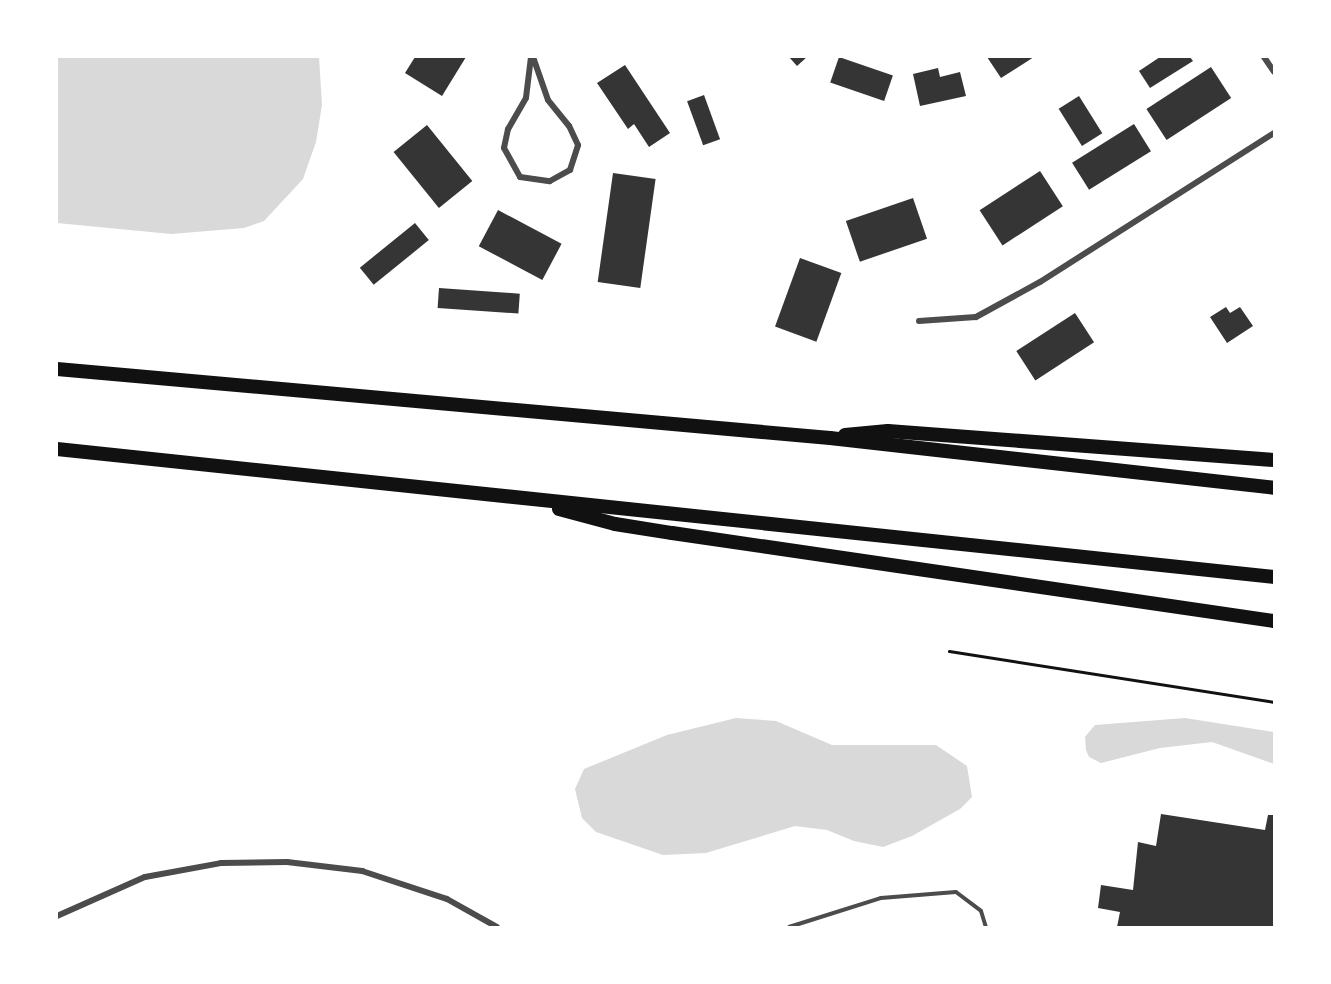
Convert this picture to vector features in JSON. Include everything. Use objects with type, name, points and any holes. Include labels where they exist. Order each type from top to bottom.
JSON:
[{"type":"highway","points":[[57,369],[830,438],[1274,488]]},
{"type":"highway","points":[[830,438],[888,431],[1274,460]]},
{"type":"highway","points":[[57,448],[1274,577]]},
{"type":"highway","points":[[519,498],[615,524],[1274,621]]},
{"type":"street","points":[[532,57],[548,100],[569,126],[578,145],[570,171],[550,181],[520,177],[504,148],[508,129],[526,98],[532,57]]},
{"type":"street","points":[[1264,57],[1274,72]]},
{"type":"street","points":[[919,321],[976,317],[1040,282],[1274,133]]},
{"type":"street","points":[[57,916],[145,877],[221,863],[287,862],[362,871],[447,899],[497,927]]},
{"type":"lane","points":[[789,927],[881,898],[956,892],[981,911],[986,927]]},
{"type":"path","points":[[949,651],[1274,702]]},
{"type":"shaded area","points":[[57,57],[319,57],[322,105],[316,142],[303,179],[264,221],[244,228],[171,234],[57,223]]},
{"type":"shaded area","points":[[736,718],[776,721],[832,745],[936,745],[967,766],[972,797],[960,809],[912,836],[883,847],[854,841],[827,830],[795,826],[706,853],[663,855],[596,832],[582,818],[575,789],[584,769],[667,735]]},
{"type":"shaded area","points":[[1185,718],[1274,732],[1274,764],[1212,742],[1160,748],[1101,763],[1089,757],[1086,750],[1085,737],[1095,725]]},
{"type":"building","points":[[415,57],[466,57],[442,96],[405,73]]},
{"type":"building","points":[[789,57],[807,57],[797,66]]},
{"type":"building","points":[[839,57],[893,76],[884,101],[830,83]]},
{"type":"building","points":[[987,57],[1034,57],[1001,78]]},
{"type":"building","points":[[1160,57],[1190,57],[1193,61],[1150,88],[1139,71]]},
{"type":"building","points":[[625,65],[670,133],[649,147],[634,124],[628,129],[597,83]]},
{"type":"building","points":[[1211,67],[1231,98],[1167,140],[1146,109]]},
{"type":"building","points":[[938,68],[940,77],[960,72],[966,96],[920,106],[913,74]]},
{"type":"building","points":[[704,95],[720,139],[703,145],[687,101]]},
{"type":"building","points":[[1079,96],[1102,133],[1082,146],[1059,109]]},
{"type":"building","points":[[1134,124],[1151,151],[1089,190],[1072,163]]},
{"type":"building","points":[[427,125],[472,181],[439,208],[394,152]]},
{"type":"building","points":[[1040,171],[1063,206],[1002,245],[980,210]]},
{"type":"building","points":[[613,173],[656,179],[640,288],[598,282]]},
{"type":"building","points":[[913,198],[927,239],[860,262],[846,221]]},
{"type":"building","points":[[498,210],[562,244],[542,280],[479,246]]},
{"type":"building","points":[[415,223],[429,240],[374,285],[360,268]]},
{"type":"building","points":[[800,258],[841,273],[816,342],[775,327]]},
{"type":"building","points":[[439,288],[520,294],[518,314],[438,308]]},
{"type":"building","points":[[1226,307],[1230,313],[1240,307],[1253,326],[1227,343],[1210,317]]},
{"type":"building","points":[[1075,313],[1094,342],[1035,380],[1016,351]]},
{"type":"building","points":[[1161,814],[1265,830],[1268,815],[1274,815],[1274,927],[1117,927],[1120,912],[1098,908],[1101,885],[1133,890],[1138,842],[1156,846]]}]
